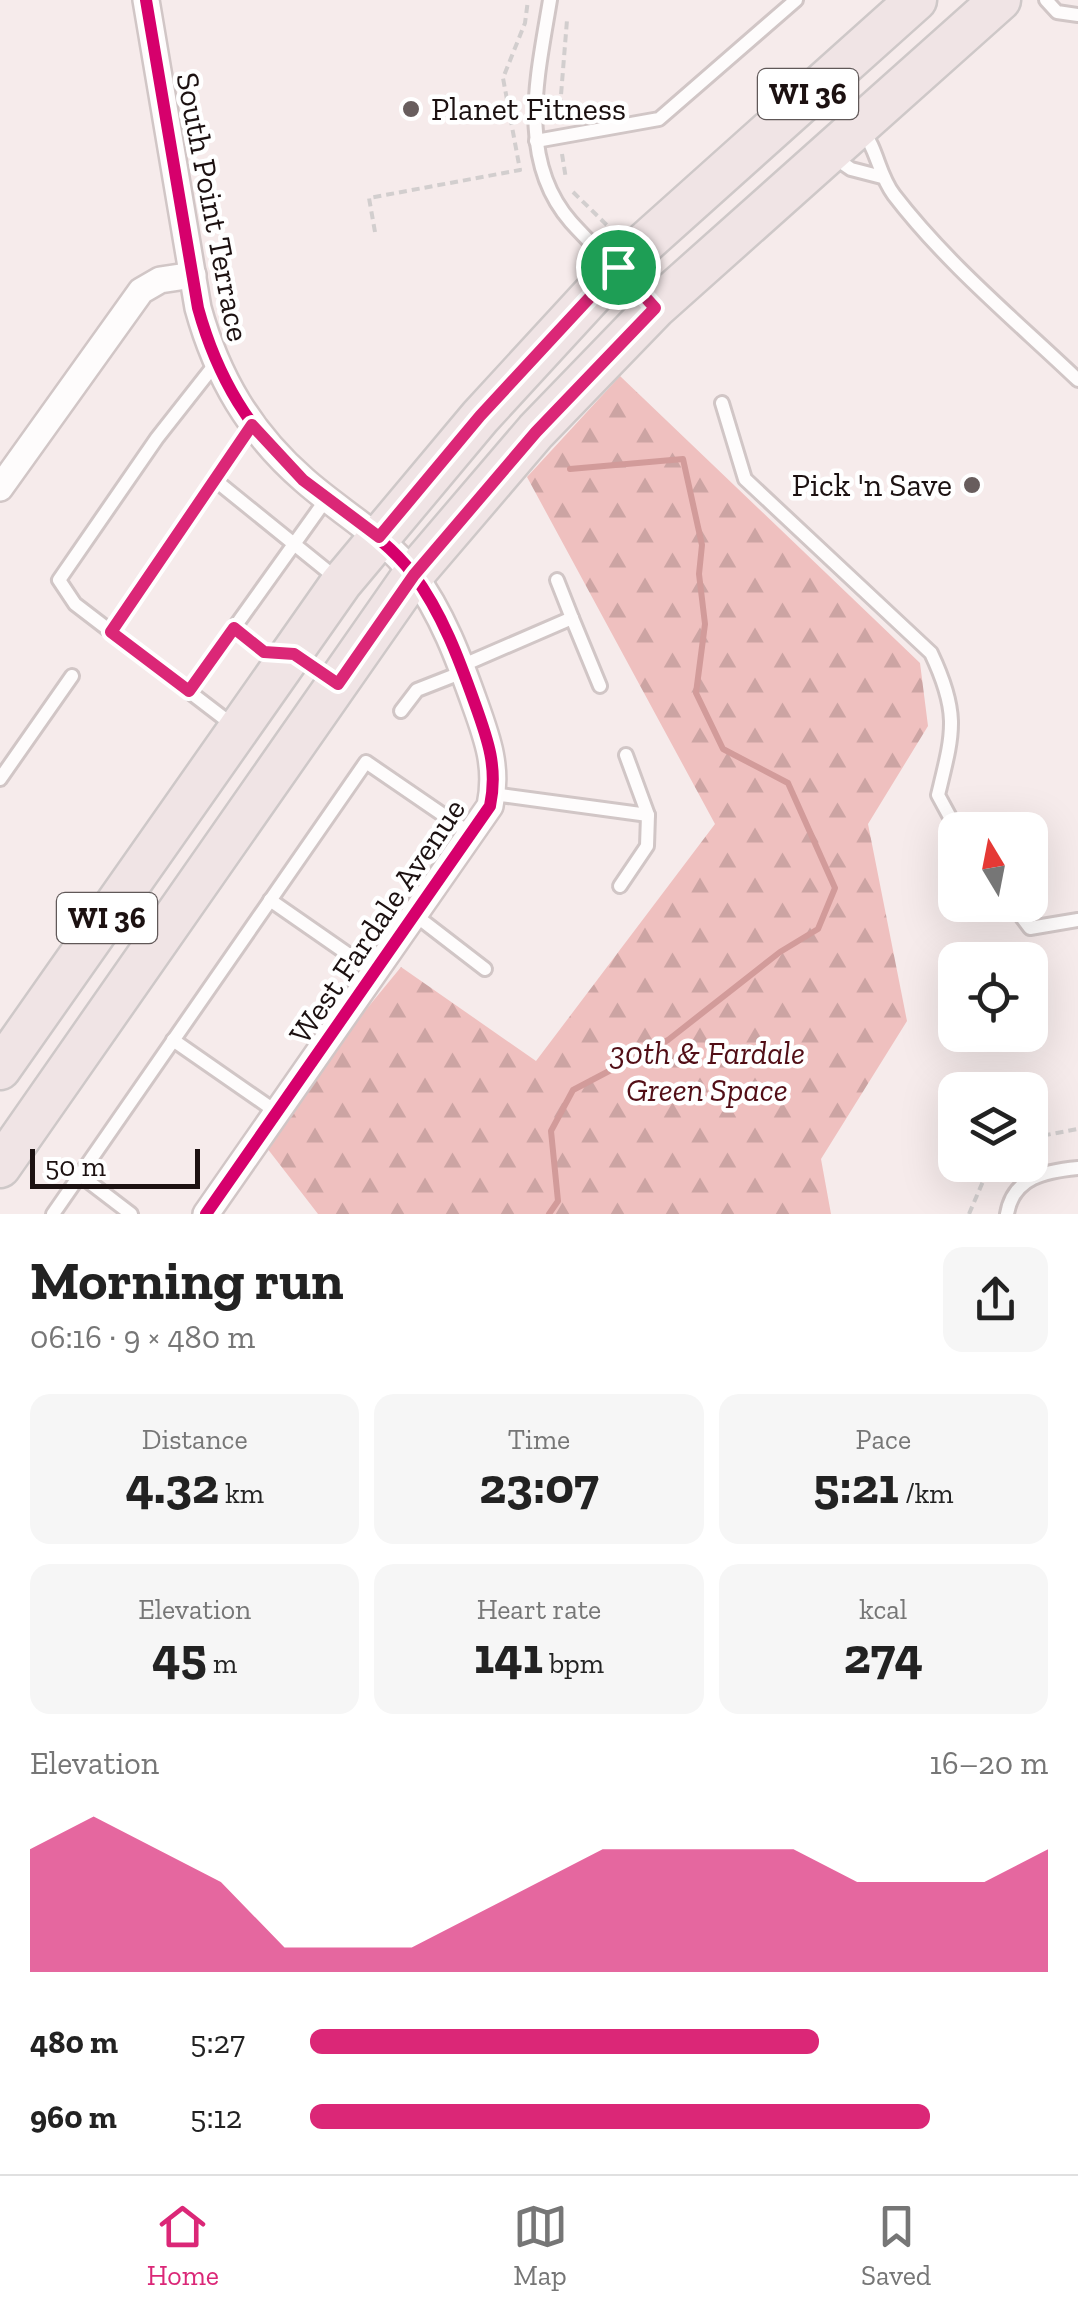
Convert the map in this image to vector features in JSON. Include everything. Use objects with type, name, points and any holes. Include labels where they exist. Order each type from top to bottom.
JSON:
[{"type":"main road","name":"WI 36","points":[[0,1069],[341,583],[480,416],[618,267],[916,0]]},
{"type":"main road","name":"WI 36","points":[[0,1167],[414,575],[536,432],[655,308],[1000,0]]},
{"type":"main road","points":[[787,112],[830,114],[858,123]]},
{"type":"main road","points":[[294,654],[338,684]]},
{"type":"street","name":"South Point Terrace","points":[[146,0],[192,276],[216,363],[252,425],[327,498],[379,537]]},
{"type":"street","points":[[0,488],[141,291],[160,280],[192,276]]},
{"type":"street","name":"West Fardale Avenue","points":[[206,1214],[490,806],[494,756],[452,642],[414,575],[379,537]]},
{"type":"lane","points":[[550,0],[533,105],[536,141],[547,183],[568,219],[655,308]]},
{"type":"lane","points":[[536,141],[659,119],[796,0]]},
{"type":"lane","points":[[1046,0],[1057,12],[1078,14]]},
{"type":"lane","points":[[858,123],[876,147],[882,177],[932,241],[1078,380]]},
{"type":"lane","points":[[826,152],[850,169],[882,177]]},
{"type":"lane","points":[[216,363],[157,438],[58,580],[75,604],[240,730]]},
{"type":"lane","points":[[722,403],[745,479],[932,653],[946,684],[954,721],[938,796],[947,812]]},
{"type":"lane","points":[[111,632],[252,425]]},
{"type":"lane","points":[[215,480],[341,583]]},
{"type":"lane","points":[[189,691],[327,498]]},
{"type":"lane","points":[[557,580],[600,686]]},
{"type":"lane","points":[[401,711],[417,690],[572,618]]},
{"type":"lane","points":[[234,628],[264,652],[294,654]]},
{"type":"lane","points":[[0,779],[72,676]]},
{"type":"lane","points":[[620,886],[647,846],[648,815],[626,755]]},
{"type":"lane","points":[[53,1214],[366,762],[471,834]]},
{"type":"lane","points":[[493,794],[648,815]]},
{"type":"lane","points":[[270,900],[375,973]]},
{"type":"lane","points":[[415,915],[485,969]]},
{"type":"lane","points":[[1026,922],[1030,928],[1078,920]]},
{"type":"lane","points":[[174,1040],[278,1113]]},
{"type":"lane","points":[[1007,1214],[1010,1200],[1021,1184],[1046,1172],[1078,1168]]},
{"type":"lane","points":[[80,1175],[131,1214]]},
{"type":"path","points":[[376,232],[369,198],[520,170],[504,78],[526,23],[528,0]]},
{"type":"path","points":[[1048,1135],[1078,1129]]},
{"type":"path","points":[[968,1214],[982,1182]]},
{"type":"green space","name":"30th & Fardale Green Space","points":[[620,376],[920,663],[928,726],[868,824],[907,1021],[821,1159],[831,1214],[318,1214],[260,1139],[401,967],[536,1061],[715,824],[527,477]]},
{"type":"waterway","points":[[549,1214],[558,1201],[551,1131],[573,1090],[668,1040],[780,952],[818,929],[835,888],[788,783],[723,749],[696,693],[705,624],[699,574],[702,545],[683,459],[570,469]]},
{"type":"cycle path","points":[[146,0],[198,308],[215,357],[238,402],[267,443],[304,480],[388,547],[433,604],[488,742],[493,779],[490,806],[206,1214]]},
{"type":"place","name":"Planet Fitness","points":[[411,109]]},
{"type":"place","name":"Pick 'n Save","points":[[972,485]]},
{"type":"route","points":[[618,267],[655,308],[536,432],[414,575],[338,684],[294,654],[264,652],[234,628],[189,691],[111,632],[252,425],[303,480],[379,537],[480,416],[618,267]]}]
